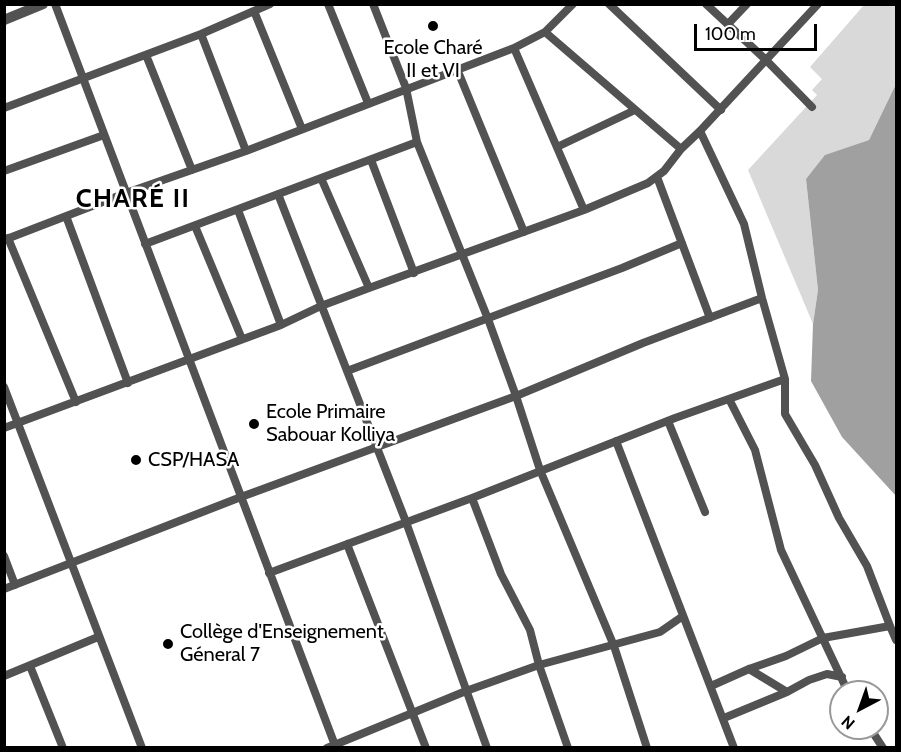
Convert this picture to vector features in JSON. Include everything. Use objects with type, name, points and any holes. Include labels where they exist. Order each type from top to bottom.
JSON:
[{"type":"street","points":[[4,20],[43,4]]},
{"type":"street","points":[[55,4],[333,746],[539,665],[660,632],[683,616]]},
{"type":"street","points":[[4,108],[201,34],[270,4]]},
{"type":"street","points":[[328,4],[368,103]]},
{"type":"street","points":[[373,4],[406,88],[417,142],[488,319],[540,470],[614,646],[648,747]]},
{"type":"street","points":[[76,402],[6,239],[126,193],[246,151],[514,48],[545,32],[573,4]]},
{"type":"street","points":[[609,4],[721,110]]},
{"type":"street","points":[[706,4],[812,107]]},
{"type":"street","points":[[729,24],[747,4]]},
{"type":"street","points":[[4,428],[281,325],[321,306],[584,210],[648,183],[657,177],[681,149],[721,110],[818,4]]},
{"type":"street","points":[[254,10],[302,129]]},
{"type":"street","points":[[545,32],[681,149]]},
{"type":"street","points":[[201,34],[246,151]]},
{"type":"street","points":[[514,48],[584,210]]},
{"type":"street","points":[[146,55],[192,170]]},
{"type":"street","points":[[457,69],[524,232]]},
{"type":"street","points":[[556,147],[635,110]]},
{"type":"street","points":[[700,131],[743,222],[785,379],[786,414],[815,465],[839,518],[867,566],[897,640]]},
{"type":"street","points":[[4,171],[104,135]]},
{"type":"street","points":[[146,244],[417,142]]},
{"type":"street","points":[[371,160],[414,273]]},
{"type":"street","points":[[657,177],[710,318]]},
{"type":"street","points":[[321,178],[369,288]]},
{"type":"street","points":[[278,194],[406,522],[487,747]]},
{"type":"street","points":[[238,210],[281,325]]},
{"type":"street","points":[[66,216],[128,383]]},
{"type":"street","points":[[195,226],[242,339]]},
{"type":"street","points":[[347,371],[622,268],[682,243]]},
{"type":"street","points":[[4,589],[241,497],[516,396],[762,298]]},
{"type":"street","points":[[269,573],[472,498],[668,421],[785,379]]},
{"type":"street","points":[[4,387],[142,747]]},
{"type":"street","points":[[729,399],[755,450],[782,550],[843,680]]},
{"type":"street","points":[[668,421],[705,512]]},
{"type":"street","points":[[616,441],[734,747]]},
{"type":"street","points":[[472,498],[501,574],[530,630],[539,665],[568,747]]},
{"type":"street","points":[[347,544],[426,747]]},
{"type":"street","points":[[4,556],[15,585]]},
{"type":"street","points":[[711,686],[786,656],[823,638],[890,626]]},
{"type":"street","points":[[4,676],[98,637]]},
{"type":"street","points":[[30,666],[63,747]]},
{"type":"street","points":[[749,669],[787,692]]},
{"type":"street","points":[[724,718],[787,692],[809,680],[828,674],[842,677]]},
{"type":"shaded area","points":[[864,5],[896,5],[896,84],[869,140],[826,155],[806,179],[818,290],[813,324],[748,170],[817,95],[812,90],[822,79],[810,67]]},
{"type":"shaded area","points":[[896,84],[896,496],[842,437],[811,381],[813,324],[818,290],[806,179],[825,155],[869,140]]},
{"type":"place","name":"Ecole Charé II et VI","points":[[433,26]]},
{"type":"place","name":"Ecole Primaire Sabouar Kolliya","points":[[254,424]]},
{"type":"place","name":"CSP/HASA","points":[[136,460]]},
{"type":"place","name":"Collège d'Enseignement Géneral 7","points":[[168,644]]},
{"type":"district","name":"CHARÉ II","points":[[133,199]]}]
